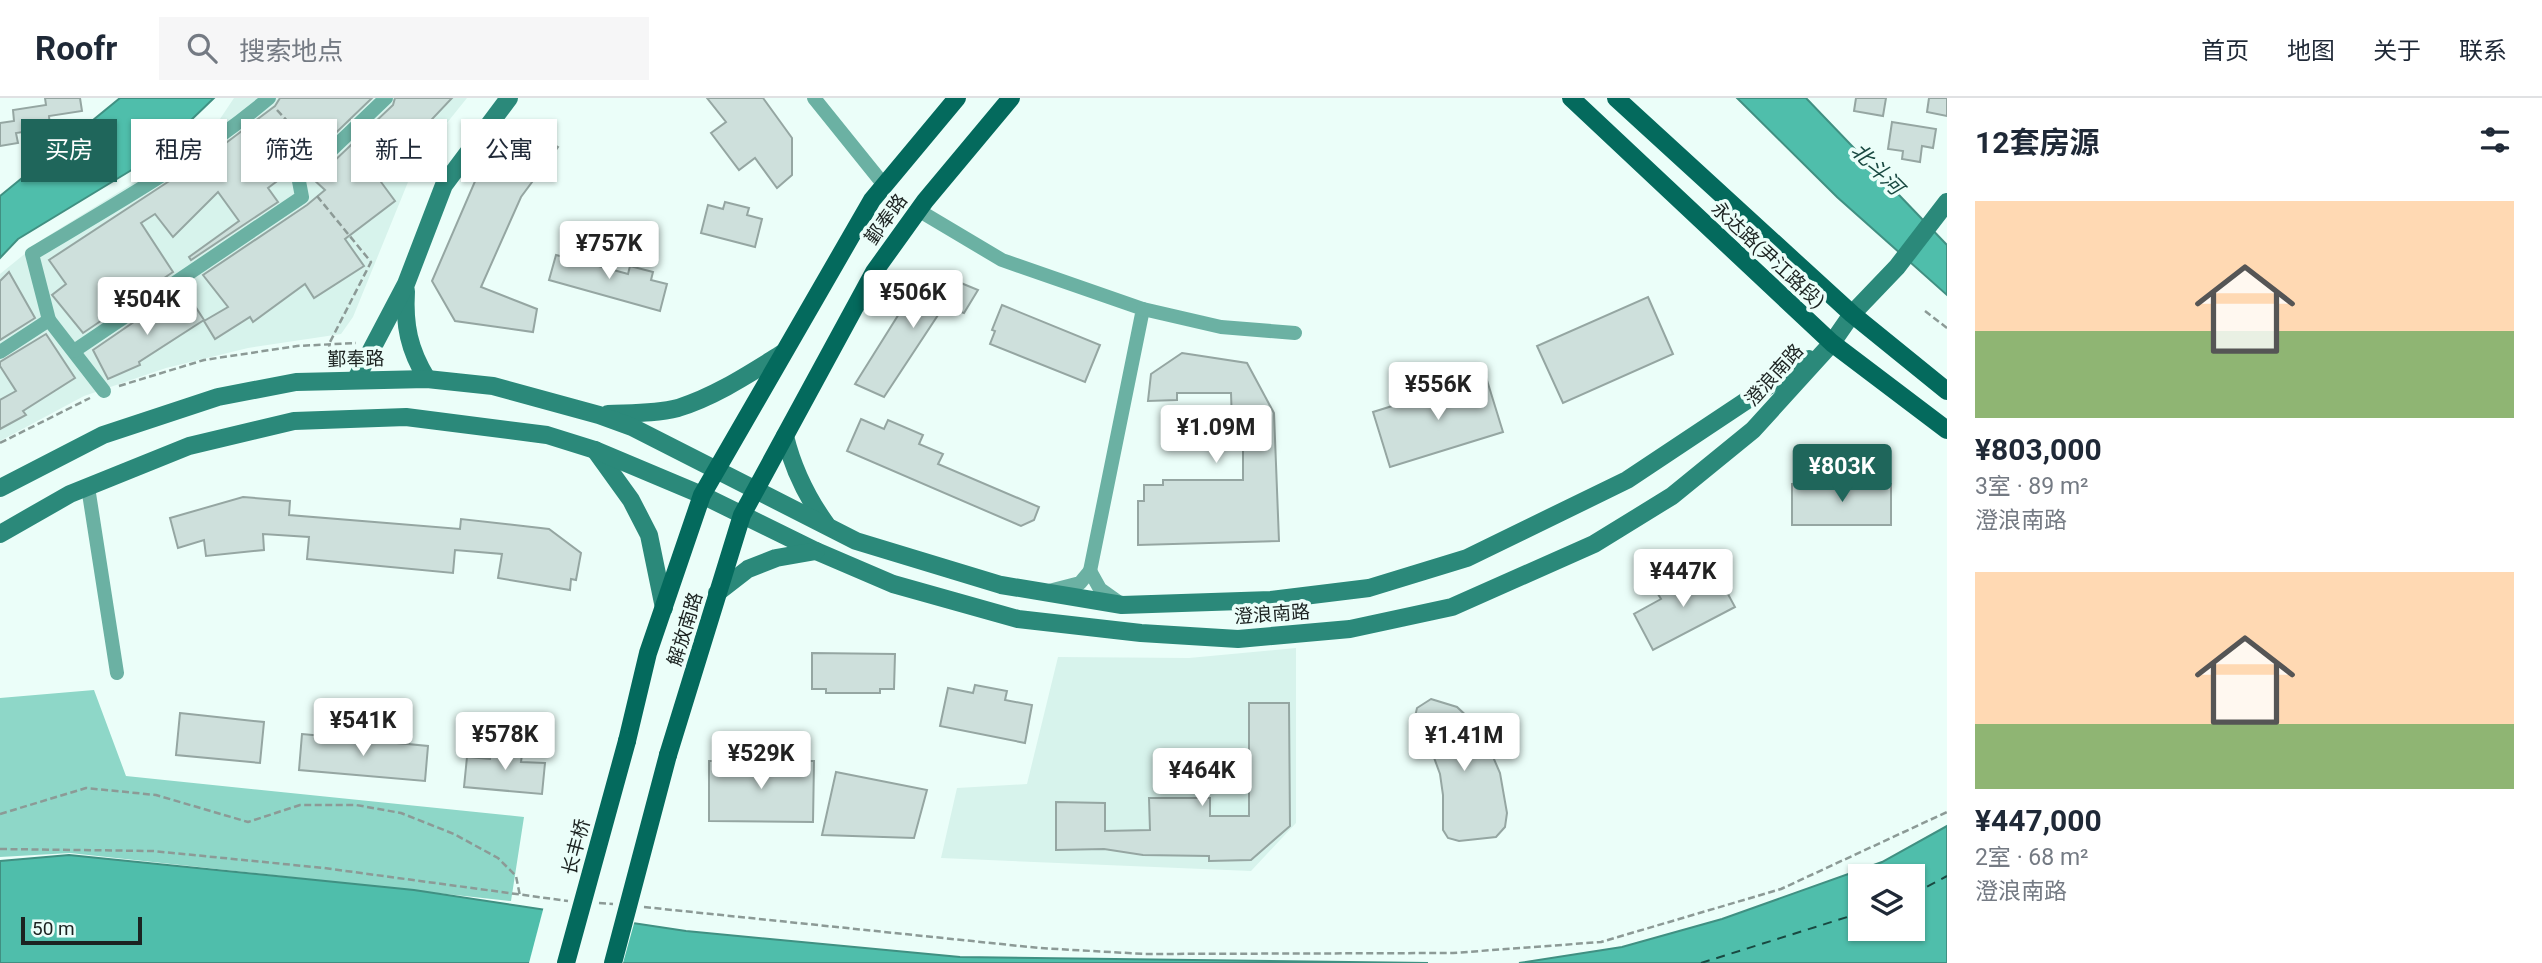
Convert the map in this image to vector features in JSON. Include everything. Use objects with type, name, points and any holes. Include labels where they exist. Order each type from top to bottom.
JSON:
[{"type":"main road","points":[[356,379],[406,284],[444,184],[509,98]]},
{"type":"main road","name":"鄞奉路","points":[[664,608],[702,495],[783,353],[872,200],[957,98]]},
{"type":"main road","name":"鄞奉路","points":[[742,514],[874,272],[918,210],[1010,98]]},
{"type":"main road","name":"永达路(尹江路段)","points":[[1571,98],[1832,343],[1947,430]]},
{"type":"main road","name":"永达路(尹江路段)","points":[[1616,98],[1852,314],[1947,391]]},
{"type":"main road","points":[[1832,343],[1852,314],[1897,267],[1947,202]]},
{"type":"main road","points":[[406,284],[404,319],[412,357],[427,379]]},
{"type":"main road","name":"澄浪南路","points":[[742,514],[816,551],[893,584],[1018,619],[1140,633],[1238,639],[1350,629],[1452,607],[1594,544],[1672,496],[1753,430],[1832,343]]},
{"type":"main road","name":"澄浪南路","points":[[756,488],[856,541],[1001,585],[1122,605],[1271,600],[1369,588],[1467,558],[1627,480],[1832,343]]},
{"type":"main road","points":[[599,415],[649,413],[677,408],[727,388],[783,353]]},
{"type":"main road","name":"鄞奉路","points":[[0,488],[103,435],[218,397],[296,382],[427,379],[493,386],[599,415],[632,427],[756,488]]},
{"type":"main road","points":[[0,534],[88,487],[189,446],[294,421],[406,416],[547,435],[595,450],[742,514]]},
{"type":"main road","points":[[785,436],[790,459],[806,495],[828,527]]},
{"type":"main road","points":[[595,450],[631,500],[649,535],[664,608]]},
{"type":"main road","name":"解放南路","points":[[613,963],[668,755],[742,514]]},
{"type":"main road","points":[[717,593],[747,569],[776,558],[816,551]]},
{"type":"main road","name":"长丰桥","points":[[566,963],[649,653],[664,608]]},
{"type":"street","points":[[337,145],[386,98]]},
{"type":"street","points":[[814,98],[884,185]]},
{"type":"street","points":[[104,391],[49,320],[32,254],[215,142],[268,99]]},
{"type":"street","points":[[74,351],[302,197],[299,182]]},
{"type":"street","points":[[918,210],[1002,260],[1143,309],[1221,327],[1295,333]]},
{"type":"street","points":[[1045,592],[1080,583],[1090,571],[1143,309]]},
{"type":"street","points":[[0,352],[49,320]]},
{"type":"street","points":[[88,487],[117,673]]},
{"type":"street","points":[[1090,571],[1100,589],[1122,605]]},
{"type":"path","points":[[268,99],[286,119]]},
{"type":"path","points":[[304,182],[328,207],[371,262],[329,344]]},
{"type":"path","points":[[1925,311],[1947,328]]},
{"type":"path","points":[[0,443],[104,391],[204,360],[297,346],[377,342]]},
{"type":"path","points":[[0,814],[86,788],[156,795],[248,822],[300,805],[356,804],[401,813],[454,834],[498,858],[516,876],[520,896]]},
{"type":"path","points":[[641,907],[1039,948],[1145,954],[1453,953],[1601,942],[1781,889],[1947,812]]},
{"type":"path","points":[[0,849],[153,851],[324,869],[571,901]]},
{"type":"path","points":[[599,903],[613,904]]},
{"type":"shaded area","points":[[120,98],[214,98],[192,119],[131,119],[131,170],[117,179],[117,119],[94,119]]},
{"type":"shaded area","points":[[234,98],[467,98],[447,123],[447,119],[351,119],[351,182],[408,182],[353,317],[341,334],[248,348],[166,368],[84,396],[0,441],[0,274],[43,239],[135,182],[227,182],[227,119],[220,119]]},
{"type":"shaded area","points":[[1737,98],[1806,98],[1947,245],[1947,295],[1837,197]]},
{"type":"shaded area","points":[[21,179],[21,182],[112,182],[18,239],[0,258],[0,196]]},
{"type":"shaded area","points":[[1296,648],[1296,823],[1251,871],[941,858],[957,788],[1027,784],[1058,657],[1189,658]]},
{"type":"shaded area","points":[[94,690],[126,776],[524,817],[511,901],[70,853],[0,857],[0,698]]},
{"type":"shaded area","points":[[1947,826],[1947,963],[1519,963],[1622,947],[1722,919],[1848,874],[1848,941],[1925,941],[1925,864],[1876,864]]},
{"type":"shaded area","points":[[69,855],[414,890],[686,931],[960,957],[1428,963],[0,963],[0,861]]},
{"type":"pier","points":[[544,906],[635,920],[623,963],[529,963]]},
{"type":"building","points":[[45,98],[80,98],[82,111],[49,116],[49,119],[21,119],[21,132],[16,133],[18,143],[0,146],[0,123],[14,121],[13,110],[46,105]]},
{"type":"building","points":[[280,98],[372,98],[337,132],[337,119],[258,119],[275,106]]},
{"type":"building","points":[[395,98],[452,98],[432,119],[378,119],[393,105]]},
{"type":"building","points":[[707,98],[763,98],[792,138],[792,175],[777,188],[755,158],[739,170],[711,133],[726,122]]},
{"type":"building","points":[[1856,98],[1886,98],[1883,116],[1854,111]]},
{"type":"building","points":[[1929,98],[1947,98],[1947,116],[1927,112]]},
{"type":"building","points":[[1892,122],[1936,129],[1933,148],[1922,146],[1920,162],[1902,159],[1903,151],[1888,149]]},
{"type":"building","points":[[241,132],[241,182],[276,182],[268,188],[278,202],[191,260],[189,257],[239,221],[218,192],[173,237],[155,214],[141,223],[173,272],[83,333],[52,295],[66,284],[49,260],[168,182],[227,182],[227,142]]},
{"type":"building","points":[[351,145],[351,182],[381,182],[395,201],[345,239],[364,266],[314,298],[305,284],[253,322],[250,317],[215,339],[204,321],[228,307],[203,275],[307,205],[325,190],[316,182],[337,182],[337,158]]},
{"type":"building","points":[[475,182],[532,182],[521,197],[481,287],[537,309],[533,332],[455,321],[432,281]]},
{"type":"building","points":[[725,202],[749,208],[747,215],[762,219],[755,247],[701,233],[708,205],[723,209]]},
{"type":"building","points":[[575,252],[597,258],[595,265],[628,274],[630,266],[653,272],[651,280],[667,284],[660,311],[549,280],[556,255],[572,259]]},
{"type":"building","points":[[9,272],[35,318],[0,340],[0,281]]},
{"type":"building","points":[[944,276],[978,290],[964,313],[944,306],[884,397],[855,384],[919,282]]},
{"type":"building","points":[[184,289],[204,320],[139,362],[140,365],[108,379],[93,350],[150,311],[156,321],[178,306],[172,297]]},
{"type":"building","points":[[1648,297],[1673,354],[1563,403],[1537,346]]},
{"type":"building","points":[[1002,305],[1100,345],[1085,382],[990,344],[995,331],[992,330]]},
{"type":"building","points":[[46,334],[75,378],[23,411],[26,415],[0,429],[0,400],[16,391],[0,362]]},
{"type":"building","points":[[1182,353],[1247,363],[1274,413],[1279,541],[1138,545],[1138,501],[1144,501],[1144,485],[1163,485],[1163,480],[1243,480],[1243,423],[1232,423],[1231,393],[1177,393],[1177,400],[1148,401],[1151,374]]},
{"type":"building","points":[[1486,377],[1503,432],[1390,467],[1373,412]]},
{"type":"building","points":[[861,419],[884,429],[888,420],[923,435],[919,444],[943,454],[938,464],[1039,507],[1034,520],[1021,526],[847,451]]},
{"type":"building","points":[[1792,484],[1891,484],[1891,525],[1792,525]]},
{"type":"building","points":[[243,497],[290,501],[289,515],[460,529],[461,519],[549,529],[581,553],[576,580],[571,579],[570,590],[498,578],[502,554],[455,550],[453,573],[307,559],[309,537],[263,534],[264,550],[206,556],[204,540],[178,548],[170,518]]},
{"type":"building","points":[[1716,572],[1735,607],[1653,650],[1634,614],[1661,599],[1656,591],[1680,579],[1685,588]]},
{"type":"building","points":[[812,653],[895,654],[894,689],[880,689],[880,693],[826,693],[826,689],[812,689]]},
{"type":"building","points":[[975,685],[1007,691],[1005,700],[1032,705],[1025,743],[940,726],[948,688],[973,693]]},
{"type":"building","points":[[1431,699],[1457,707],[1474,723],[1487,743],[1500,773],[1507,813],[1505,827],[1496,837],[1459,841],[1448,838],[1443,830],[1440,774],[1429,744],[1414,721],[1417,708]]},
{"type":"building","points":[[1249,703],[1289,703],[1290,826],[1251,860],[1209,861],[1209,856],[1143,855],[1104,849],[1056,850],[1056,802],[1105,803],[1105,831],[1150,830],[1149,798],[1210,798],[1210,816],[1249,816]]},
{"type":"building","points":[[180,713],[264,722],[260,763],[176,755]]},
{"type":"building","points":[[302,734],[428,746],[425,781],[299,770]]},
{"type":"building","points":[[492,744],[523,747],[521,762],[545,763],[542,794],[464,787],[467,757],[490,759]]},
{"type":"building","points":[[709,761],[814,761],[813,822],[709,821]]},
{"type":"building","points":[[836,772],[927,790],[914,838],[822,835]]},
{"type":"ferry route","points":[[1925,888],[1947,876]]},
{"type":"ferry route","points":[[1701,963],[1848,917]]},
{"type":"water label","name":"北斗河","points":[[1877,169]]}]
